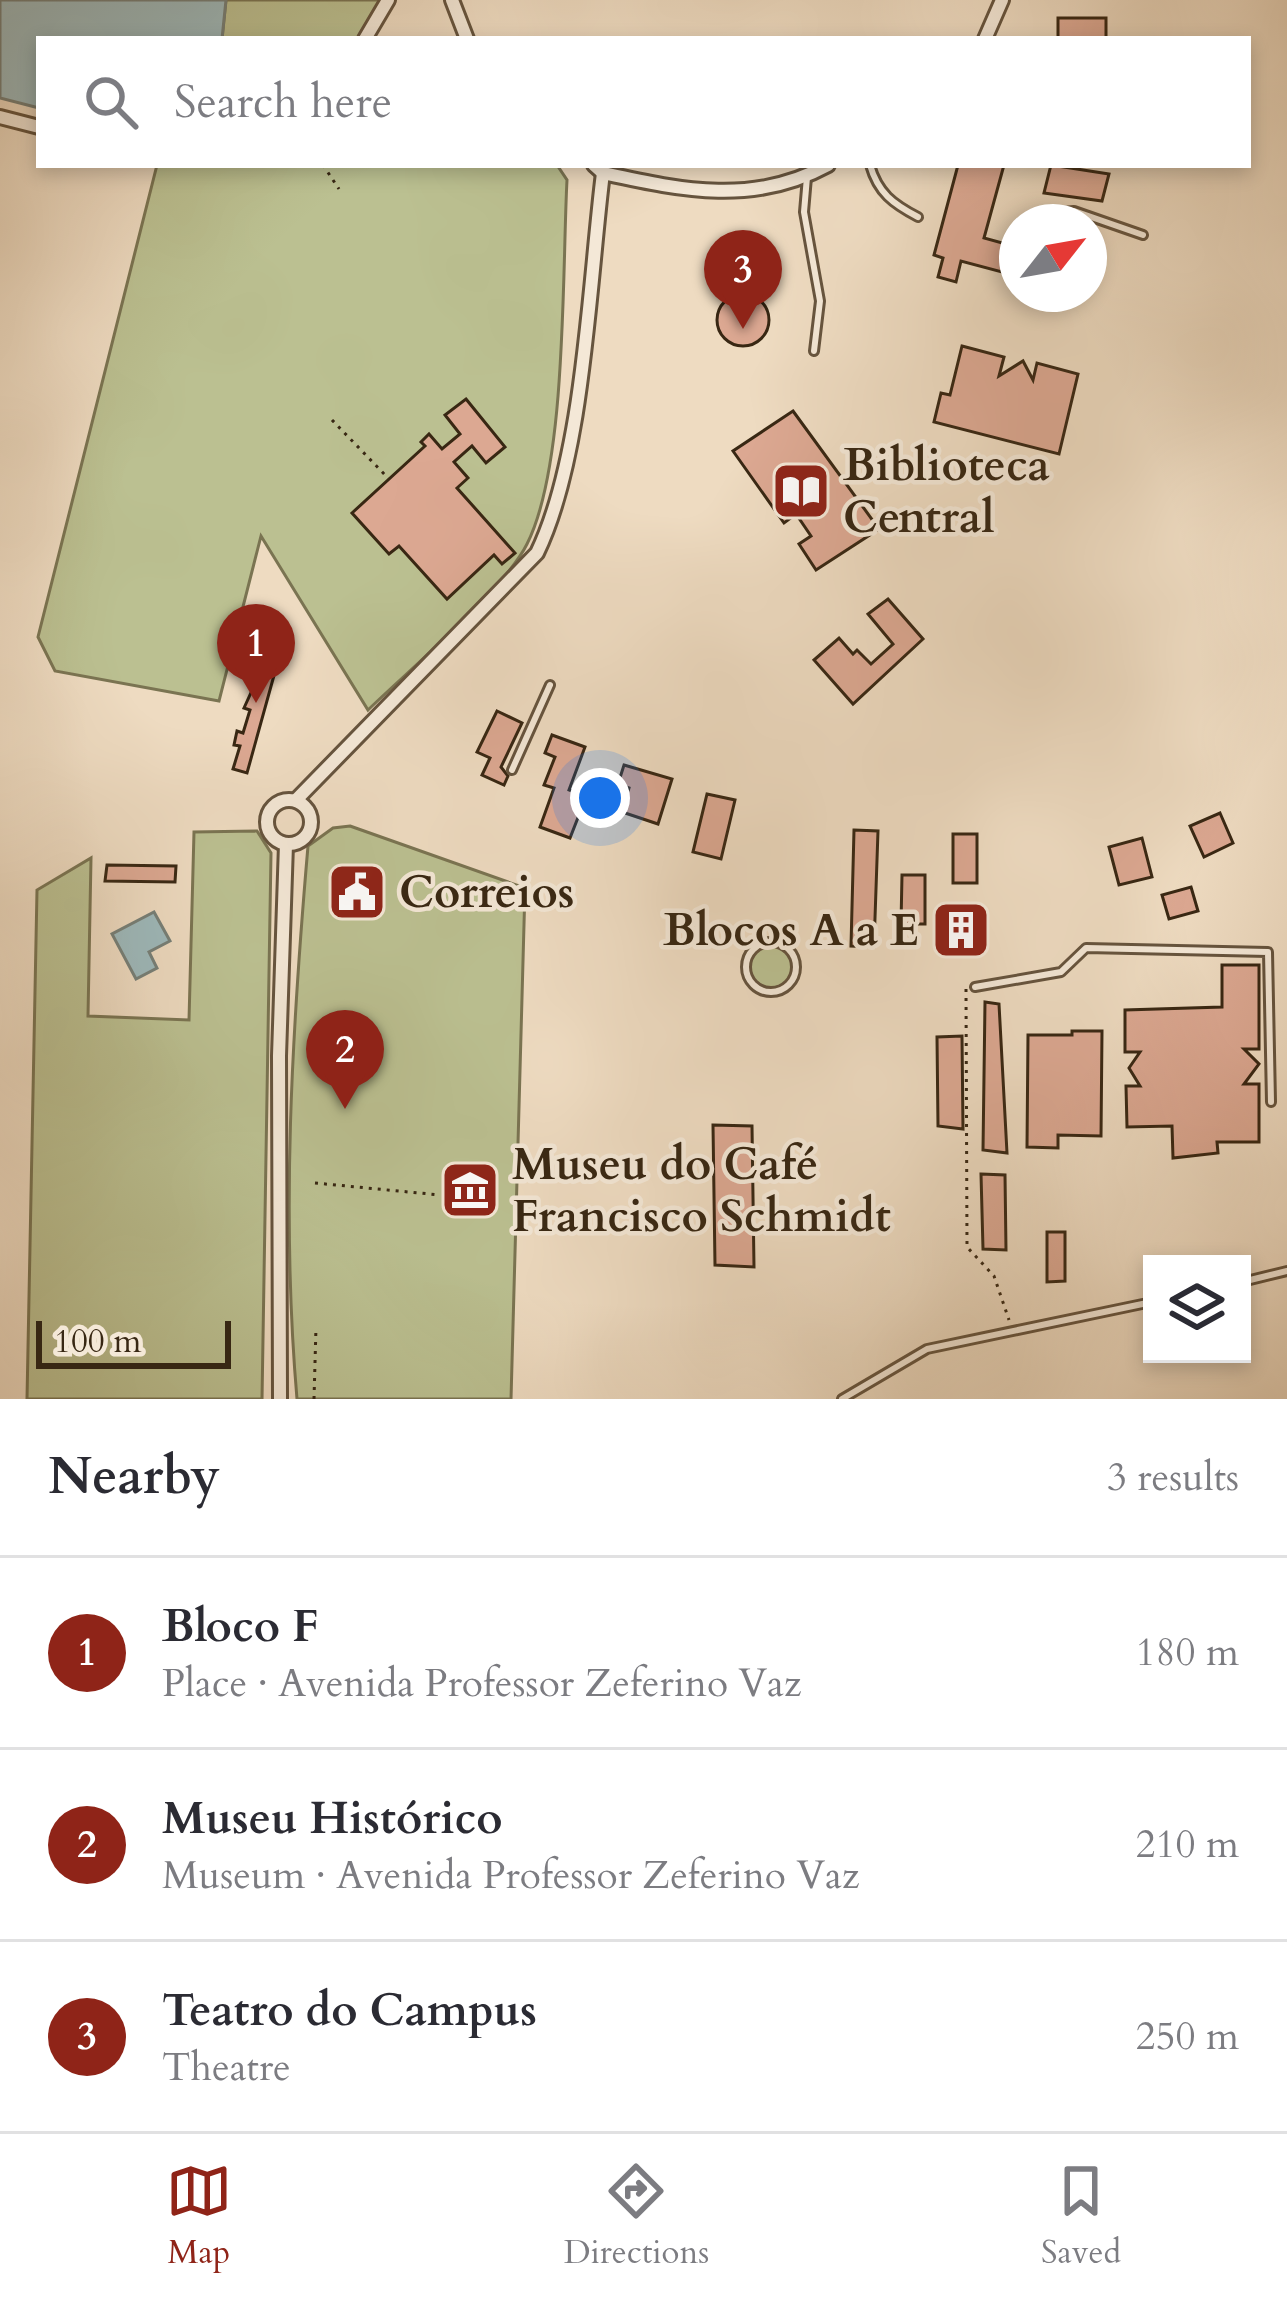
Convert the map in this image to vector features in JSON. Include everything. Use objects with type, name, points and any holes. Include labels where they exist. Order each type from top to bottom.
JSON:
[{"type":"street","points":[[367,36],[388,0]]},
{"type":"street","points":[[452,0],[466,36]]},
{"type":"street","points":[[986,36],[1002,0]]},
{"type":"street","points":[[0,117],[36,126]]},
{"type":"street","points":[[296,800],[308,809],[312,824],[303,839],[286,844],[272,836],[268,814],[276,803],[296,800],[537,553],[553,519],[568,451],[598,169],[682,190],[744,194],[807,177],[823,168]]},
{"type":"street","points":[[280,1399],[279,1056],[286,844]]},
{"type":"lane","points":[[870,168],[875,185],[895,206],[918,217]]},
{"type":"lane","points":[[807,177],[804,212],[820,301],[814,351]]},
{"type":"lane","points":[[1107,222],[1143,235]]},
{"type":"lane","points":[[512,770],[550,685]]},
{"type":"lane","points":[[774,942],[792,954],[796,970],[790,983],[770,992],[755,986],[746,965],[758,946],[774,942]]},
{"type":"lane","points":[[970,987],[1061,973],[1086,948],[1268,952],[1271,1102]]},
{"type":"lane","points":[[1251,1280],[1287,1271]]},
{"type":"lane","points":[[842,1399],[927,1349],[1143,1304]]},
{"type":"path","points":[[325,168],[339,189]]},
{"type":"path","points":[[332,420],[389,478]]},
{"type":"path","points":[[970,987],[967,1247],[994,1276],[1012,1331]]},
{"type":"path","points":[[315,1183],[440,1195]]},
{"type":"path","points":[[314,1399],[316,1327]]},
{"type":"green space","points":[[226,0],[380,0],[359,36],[222,36]]},
{"type":"green space","points":[[156,168],[559,168],[567,180],[560,368],[540,510],[527,544],[498,583],[368,710],[261,536],[219,701],[55,671],[38,637]]},
{"type":"green space","points":[[350,826],[525,888],[511,1399],[297,1399],[290,1122],[308,846],[333,828]]},
{"type":"green space","points":[[257,831],[271,853],[262,1399],[27,1399],[37,890],[91,858],[88,1016],[189,1020],[194,832]]},
{"type":"green space","points":[[771,944],[787,950],[793,966],[787,982],[771,988],[755,982],[749,966],[755,950]]},
{"type":"water","points":[[0,0],[226,0],[222,36],[36,36],[36,107],[0,98]]},
{"type":"water","points":[[154,912],[170,941],[149,952],[157,968],[136,979],[112,934]]},
{"type":"building","points":[[1058,18],[1106,18],[1106,36],[1058,36]]},
{"type":"building","points":[[957,168],[1003,168],[984,238],[999,242],[999,271],[961,261],[956,282],[938,277],[943,258],[934,255]]},
{"type":"building","points":[[1050,168],[1109,174],[1102,201],[1044,193]]},
{"type":"building","points":[[743,294],[761,302],[769,320],[761,338],[743,346],[725,338],[717,320],[725,302]]},
{"type":"building","points":[[962,346],[1004,357],[999,376],[1023,361],[1033,380],[1037,363],[1078,374],[1059,454],[934,422],[941,393],[950,395]]},
{"type":"building","points":[[466,399],[505,447],[486,463],[472,446],[454,462],[468,478],[457,488],[515,553],[502,564],[494,555],[447,599],[399,546],[389,554],[352,513],[425,446],[421,442],[429,434],[442,449],[460,434],[445,415]]},
{"type":"building","name":"Biblioteca Central","points":[[793,411],[879,529],[816,570],[799,544],[811,536],[796,514],[784,523],[733,451]]},
{"type":"building","points":[[888,599],[923,639],[853,704],[814,660],[839,638],[871,664],[893,644],[868,614]]},
{"type":"building","points":[[270,639],[283,643],[247,773],[233,769],[240,746],[234,745],[250,710],[244,708],[259,675],[253,674]]},
{"type":"building","points":[[497,711],[522,723],[501,767],[508,776],[504,785],[482,775],[490,758],[477,752]]},
{"type":"building","points":[[552,735],[585,747],[569,790],[586,797],[570,838],[540,827],[554,788],[544,785],[555,757],[545,753]]},
{"type":"building","points":[[624,765],[672,779],[658,824],[622,812],[629,788],[618,784]]},
{"type":"building","points":[[707,794],[735,800],[721,859],[693,852]]},
{"type":"building","points":[[1220,813],[1233,843],[1204,857],[1190,826]]},
{"type":"building","points":[[854,830],[878,831],[874,947],[851,946]]},
{"type":"building","name":"Blocos A a E","points":[[953,834],[977,834],[977,883],[953,883]]},
{"type":"building","points":[[1142,838],[1152,877],[1119,885],[1109,847]]},
{"type":"building","points":[[107,865],[176,866],[175,882],[105,881]]},
{"type":"building","name":"Blocos A a E","points":[[902,875],[925,875],[925,924],[901,924]]},
{"type":"building","points":[[1191,887],[1198,911],[1169,919],[1162,895]]},
{"type":"building","name":"Blocos A a E","points":[[949,905],[973,906],[973,954],[949,954]]},
{"type":"building","points":[[1222,965],[1259,965],[1259,1049],[1244,1049],[1259,1064],[1244,1084],[1259,1084],[1259,1142],[1217,1142],[1218,1153],[1173,1158],[1172,1126],[1127,1127],[1126,1086],[1140,1086],[1129,1068],[1140,1052],[1125,1052],[1125,1010],[1222,1007]]},
{"type":"building","points":[[985,1002],[999,1004],[1007,1153],[983,1150]]},
{"type":"building","points":[[1072,1031],[1102,1031],[1101,1136],[1058,1135],[1058,1148],[1027,1147],[1028,1035],[1072,1035]]},
{"type":"building","points":[[962,1036],[963,1129],[938,1126],[937,1037]]},
{"type":"building","points":[[713,1125],[752,1126],[754,1267],[715,1265]]},
{"type":"building","points":[[981,1174],[1005,1175],[1006,1250],[983,1249]]},
{"type":"building","points":[[1047,1232],[1065,1232],[1065,1281],[1047,1282]]},
{"type":"place","name":"Teatro do Campus","points":[[743,329]]},
{"type":"place","name":"Biblioteca Central","points":[[801,491]]},
{"type":"place","name":"Bloco F","points":[[256,703]]},
{"type":"place","name":"Correios","points":[[357,892]]},
{"type":"place","name":"Blocos A a E","points":[[961,930]]},
{"type":"place","name":"Museu Histórico","points":[[345,1109]]},
{"type":"place","name":"Museu do Café Francisco Schmidt","points":[[470,1190]]}]
